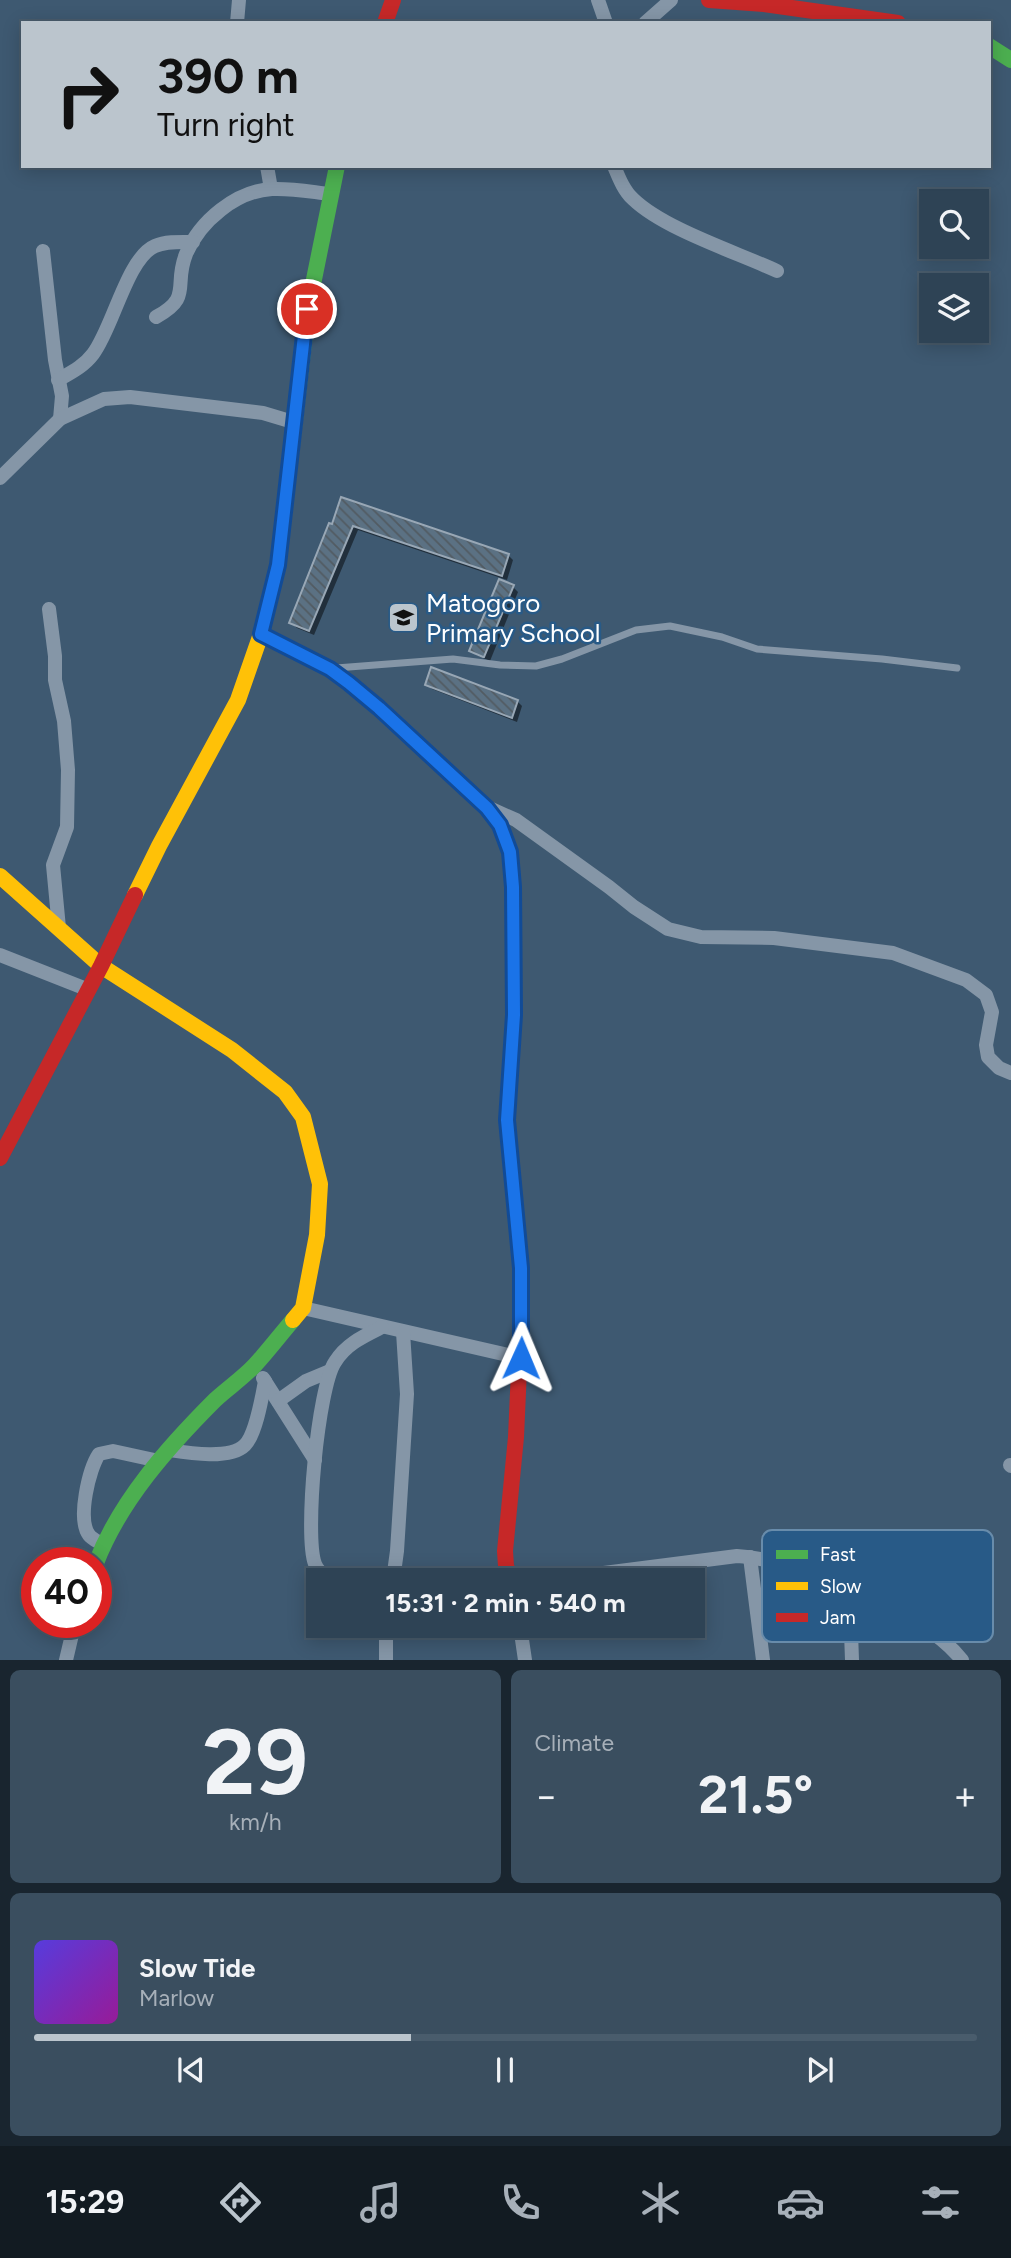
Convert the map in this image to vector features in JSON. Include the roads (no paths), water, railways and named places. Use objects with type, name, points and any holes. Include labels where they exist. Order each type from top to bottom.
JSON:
[{"type":"street","points":[[237,21],[239,0]]},
{"type":"street","points":[[386,21],[393,0]]},
{"type":"street","points":[[598,0],[605,21]]},
{"type":"street","points":[[647,21],[671,0]]},
{"type":"street","points":[[709,0],[764,2],[885,21]]},
{"type":"street","points":[[991,47],[1011,60]]},
{"type":"street","points":[[267,168],[271,189]]},
{"type":"street","points":[[0,1158],[89,990],[159,846],[238,700],[261,634],[278,565],[307,309],[337,168]]},
{"type":"street","points":[[615,168],[620,182],[632,199],[652,214],[688,233],[776,271]]},
{"type":"street","points":[[156,317],[173,308],[178,301],[186,254],[197,233],[209,219],[227,206],[253,193],[271,189],[331,194]]},
{"type":"street","points":[[58,380],[85,365],[95,352],[139,260],[152,247],[165,243],[193,242]]},
{"type":"street","points":[[43,251],[62,396],[60,419]]},
{"type":"street","points":[[0,478],[60,419],[104,399],[130,397],[263,413],[293,422]]},
{"type":"street","points":[[49,609],[55,680],[64,720],[68,770],[67,827],[53,866],[59,928]]},
{"type":"street","points":[[261,634],[330,669],[375,705],[487,808],[500,825],[510,852],[513,887],[514,1015],[507,1120],[521,1268],[521,1358],[505,1551],[507,1568]]},
{"type":"street","points":[[487,808],[516,820],[668,929],[701,937],[774,938],[893,953],[966,981],[986,995],[992,1012],[986,1045],[988,1057],[999,1068],[1011,1073]]},
{"type":"street","points":[[0,876],[101,966],[232,1050],[285,1092],[303,1117],[320,1184],[317,1235],[303,1308],[254,1366],[216,1399],[164,1455],[121,1513],[103,1545],[89,1535],[84,1509],[92,1465],[99,1454],[113,1451],[164,1455],[202,1454],[236,1450],[244,1446],[250,1438],[265,1381]]},
{"type":"street","points":[[0,955],[89,990]]},
{"type":"street","points":[[303,1308],[521,1358]]},
{"type":"street","points":[[317,1568],[310,1541],[315,1460],[322,1403],[330,1371],[342,1352],[355,1340],[382,1327]]},
{"type":"street","points":[[395,1568],[407,1394],[403,1332]]},
{"type":"street","points":[[254,1366],[315,1460]]},
{"type":"street","points":[[255,1421],[306,1381],[330,1371]]},
{"type":"street","points":[[643,1568],[737,1556],[762,1560]]},
{"type":"street","points":[[750,1557],[763,1660]]},
{"type":"street","points":[[66,1660],[71,1638]]},
{"type":"street","points":[[386,1638],[386,1660]]},
{"type":"street","points":[[522,1638],[525,1660]]},
{"type":"street","points":[[851,1642],[852,1660]]},
{"type":"street","points":[[946,1642],[962,1660]]},
{"type":"lane","points":[[330,669],[453,659],[536,666],[562,659],[636,630],[670,626],[722,637],[757,649],[957,667]]},
{"type":"place","name":"Matogoro Primary School","points":[[403,618]]}]
